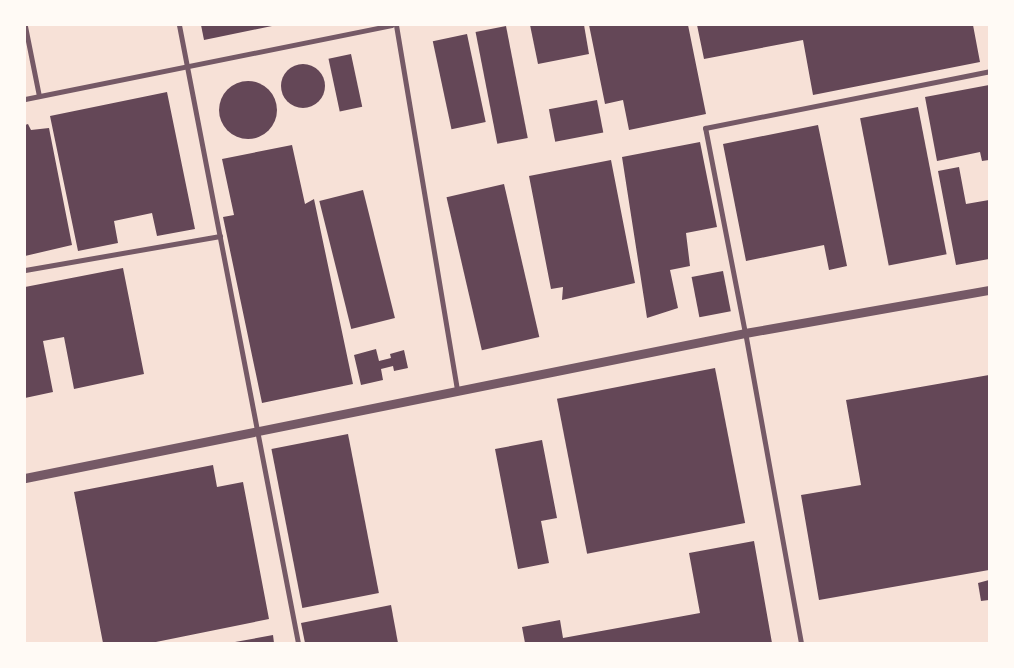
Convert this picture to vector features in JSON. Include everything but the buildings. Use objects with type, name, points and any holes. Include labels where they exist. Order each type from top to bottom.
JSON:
[{"type":"street","points":[[179,25],[298,643]]},
{"type":"street","points":[[25,99],[392,25]]},
{"type":"street","points":[[396,25],[457,390]]},
{"type":"street","points":[[25,26],[39,96]]},
{"type":"street","points":[[801,643],[745,333],[705,128],[989,71]]},
{"type":"street","points":[[25,270],[220,236]]},
{"type":"street","points":[[25,478],[745,333],[989,290]]}]
